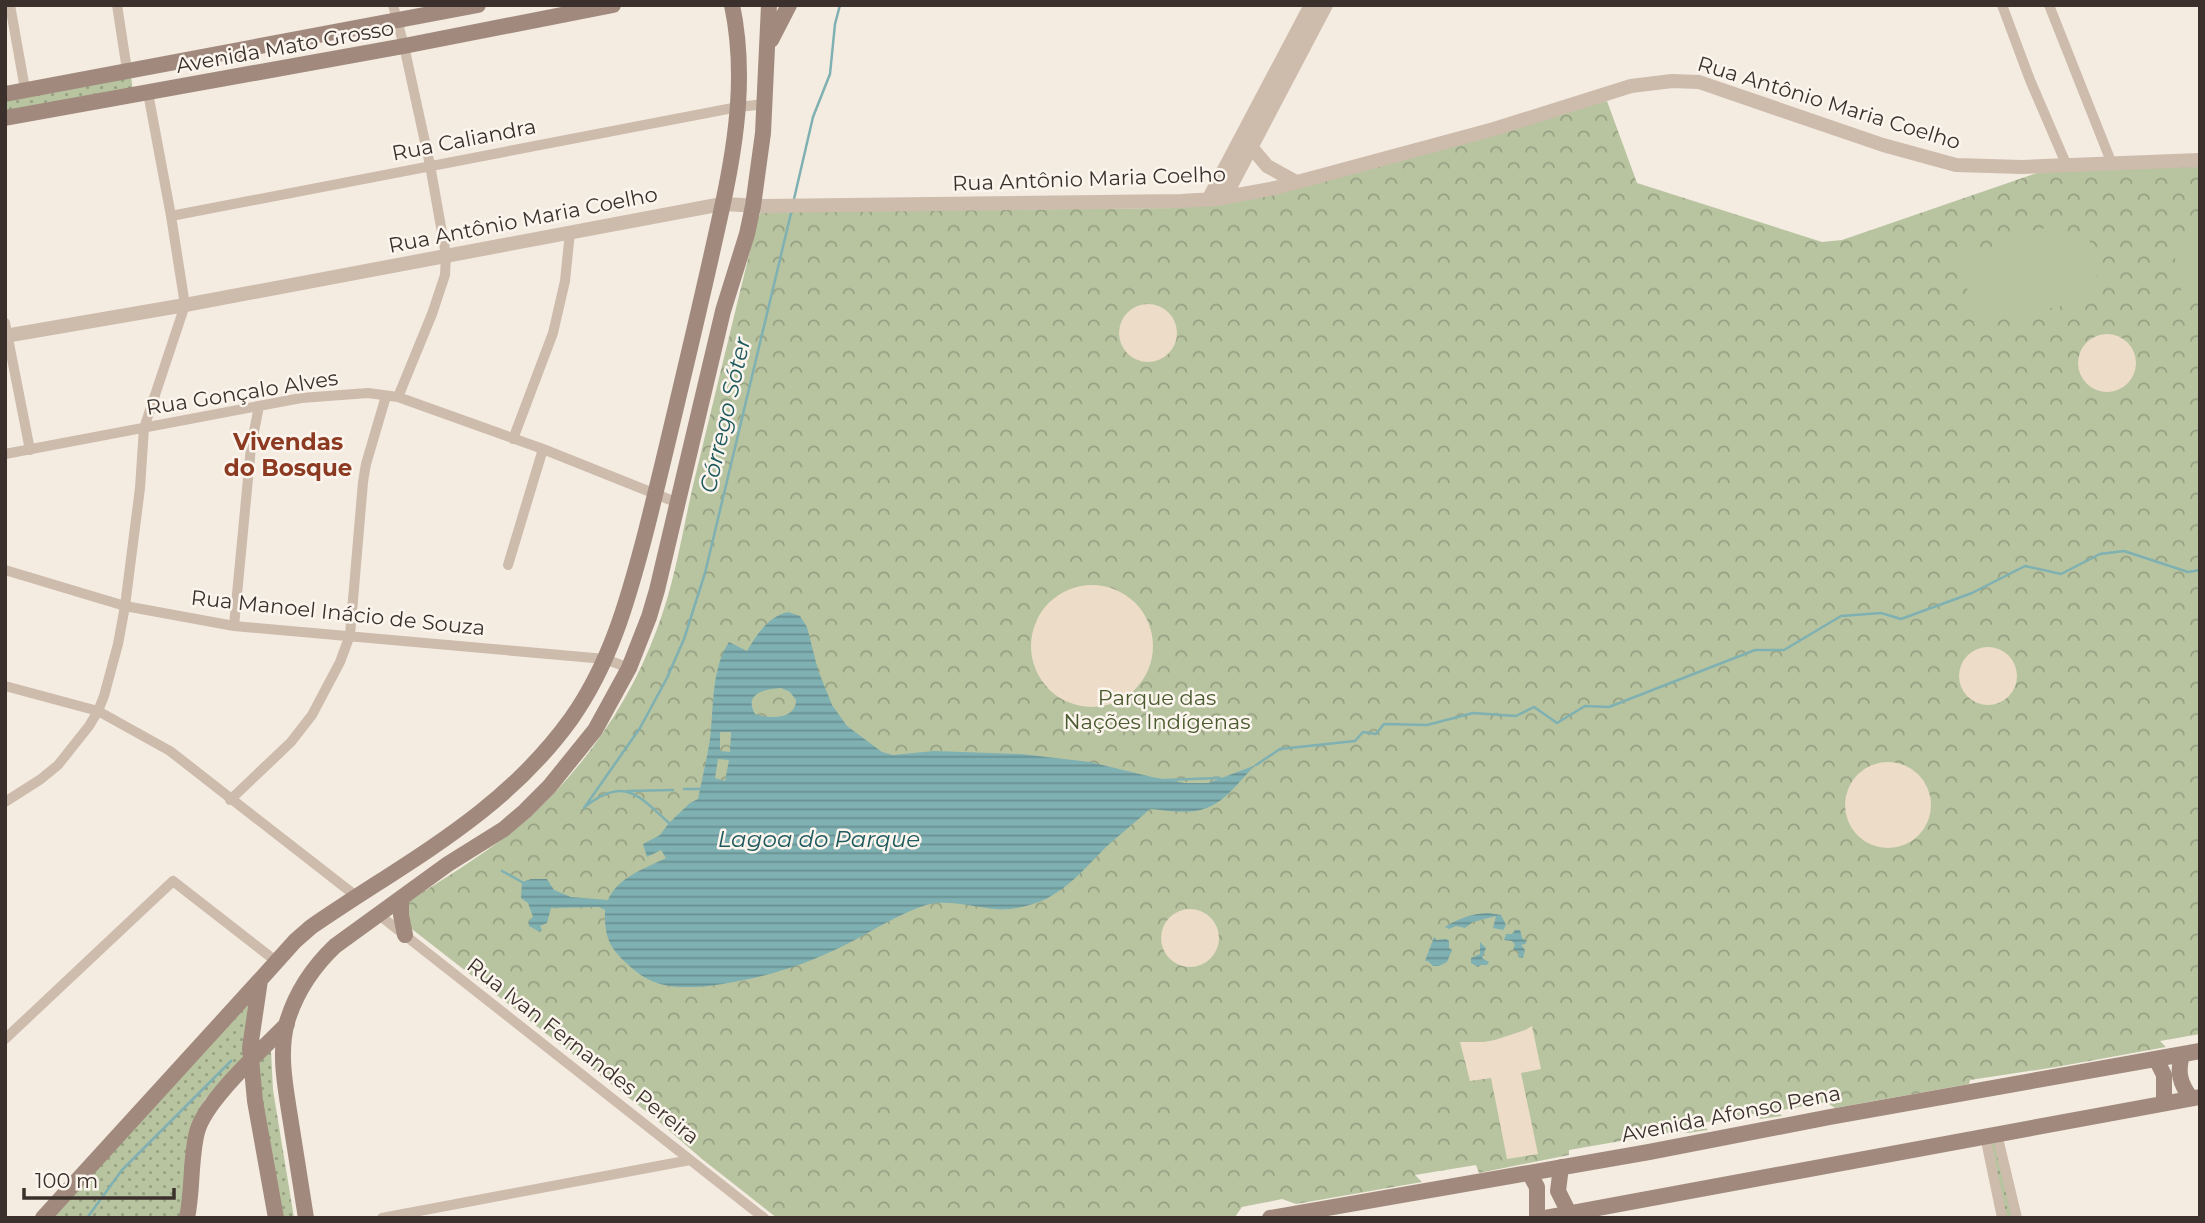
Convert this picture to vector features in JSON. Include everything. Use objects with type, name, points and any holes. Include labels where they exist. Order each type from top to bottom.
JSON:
[{"type":"main road","name":"Avenida Mato Grosso","points":[[5,94],[394,13],[478,5]]},
{"type":"main road","name":"Avenida Mato Grosso","points":[[5,118],[404,46],[613,5]]},
{"type":"main road","points":[[43,1218],[311,927],[407,866],[493,804],[549,748],[578,709],[606,659],[632,586],[656,494],[730,172],[740,79],[737,27],[732,5]]},
{"type":"main road","points":[[306,1218],[284,1066],[287,1024],[295,1000],[320,960],[335,946],[448,864],[504,829],[549,787],[595,730],[629,668],[649,617],[723,311],[753,206],[765,104],[769,5]]},
{"type":"main road","points":[[767,49],[789,5]]},
{"type":"main road","points":[[115,99],[128,88],[127,70]]},
{"type":"main road","points":[[448,864],[457,843],[457,832]]},
{"type":"main road","points":[[378,914],[375,897],[407,866]]},
{"type":"main road","points":[[401,898],[405,935]]},
{"type":"main road","points":[[260,980],[250,1048],[255,1101],[276,1218]]},
{"type":"main road","points":[[187,1218],[198,1127],[211,1103],[287,1024]]},
{"type":"main road","name":"Avenida Afonso Pena","points":[[1270,1218],[2200,1051]]},
{"type":"main road","points":[[2182,1055],[2179,1065],[2181,1082],[2195,1098]]},
{"type":"main road","points":[[2156,1059],[2164,1075],[2164,1103]]},
{"type":"main road","points":[[1544,1218],[2195,1098]]},
{"type":"main road","points":[[1561,1167],[1558,1191],[1569,1213]]},
{"type":"main road","points":[[1530,1173],[1537,1187],[1537,1218]]},
{"type":"street","points":[[10,5],[25,89]]},
{"type":"street","points":[[117,5],[127,70]]},
{"type":"street","points":[[1208,200],[1311,5]]},
{"type":"street","points":[[1225,197],[1326,5]]},
{"type":"street","points":[[2002,5],[2067,166]]},
{"type":"street","points":[[2049,5],[2112,164]]},
{"type":"street","points":[[394,13],[404,46],[430,166],[446,255],[445,275],[432,314],[398,397]]},
{"type":"street","name":"Rua Antônio Maria Coelho","points":[[6,332],[185,305],[722,204],[810,206],[1208,200],[1250,194],[1494,129],[1631,86],[1672,81],[1699,82],[1883,145],[1956,165],[2022,167],[2200,160]]},
{"type":"street","points":[[5,802],[58,765],[98,712],[118,644],[140,488],[144,428],[185,305],[148,93]]},
{"type":"street","name":"Rua Caliandra","points":[[171,216],[765,104]]},
{"type":"street","points":[[1252,148],[1267,166],[1296,182]]},
{"type":"street","points":[[513,439],[553,333],[565,281],[570,232]]},
{"type":"street","points":[[6,332],[30,450]]},
{"type":"street","name":"Rua Gonçalo Alves","points":[[5,454],[259,406],[314,397],[368,393],[398,397],[543,449],[678,503]]},
{"type":"street","points":[[230,800],[291,742],[312,715],[340,662],[350,635],[366,464],[386,396]]},
{"type":"street","points":[[234,626],[251,447],[259,406]]},
{"type":"street","points":[[508,565],[543,449]]},
{"type":"street","name":"Rua Manoel Inácio de Souza","points":[[5,570],[125,607],[234,626],[606,659],[629,668]]},
{"type":"street","points":[[5,686],[98,712],[170,751],[356,896]]},
{"type":"street","points":[[5,1039],[173,881],[276,962]]},
{"type":"street","name":"Rua Ivan Fernandes Pereira","points":[[378,914],[764,1218]]},
{"type":"street","points":[[1991,1135],[2017,1215],[2002,1217],[1991,1135]]},
{"type":"street","points":[[382,1218],[690,1160]]},
{"type":"green space","points":[[131,76],[133,92],[5,114],[5,100]]},
{"type":"green space","name":"Parque das Nações Indígenas","points":[[1607,101],[1637,183],[1822,242],[1842,240],[2040,172],[2200,166],[2200,1034],[2160,1041],[2166,1047],[1970,1080],[1969,1084],[1835,1108],[1826,1102],[1777,1111],[1782,1116],[1760,1119],[1753,1114],[1701,1123],[1708,1130],[1688,1133],[1678,1131],[1569,1150],[1569,1155],[1479,1173],[1476,1165],[1415,1175],[1422,1182],[1296,1204],[1282,1199],[1242,1207],[1232,1218],[777,1218],[656,1119],[408,926],[404,917],[409,901],[505,837],[557,790],[602,735],[638,673],[670,589],[761,212],[1174,208]]},
{"type":"green space","points":[[2045,228],[2048,239],[2088,232],[2101,298],[1974,324],[1961,257],[2004,248],[2002,237]]},
{"type":"green space","points":[[2200,229],[2200,296],[2183,299],[2170,234]]},
{"type":"green space","points":[[253,997],[242,1063],[205,1099],[190,1130],[183,1218],[49,1218]]},
{"type":"green space","points":[[271,1050],[273,1090],[294,1218],[281,1218],[256,1064]]},
{"type":"green space","points":[[1995,1137],[2015,1218],[2006,1218],[1988,1139]]},
{"type":"shaded area","points":[[1148,304],[1159,306],[1172,317],[1177,333],[1175,344],[1164,357],[1148,362],[1137,360],[1124,349],[1119,333],[1121,322],[1132,309]]},
{"type":"shaded area","points":[[2107,334],[2118,336],[2131,347],[2136,363],[2134,374],[2123,387],[2107,392],[2096,390],[2083,379],[2078,363],[2080,352],[2091,339]]},
{"type":"shaded area","points":[[1092,585],[1115,590],[1135,603],[1148,623],[1153,646],[1148,669],[1135,689],[1115,702],[1092,707],[1069,702],[1049,689],[1036,669],[1031,646],[1036,623],[1049,603],[1069,590]]},
{"type":"shaded area","points":[[1988,647],[1999,649],[2012,660],[2017,676],[2015,687],[2004,700],[1988,705],[1977,703],[1964,692],[1959,676],[1961,665],[1972,652]]},
{"type":"shaded area","points":[[1880,762],[1896,762],[1919,774],[1928,788],[1931,805],[1928,822],[1919,836],[1896,848],[1880,848],[1864,841],[1852,829],[1845,813],[1845,797],[1852,781],[1864,769]]},
{"type":"shaded area","points":[[1190,909],[1201,911],[1214,922],[1219,938],[1217,949],[1206,962],[1190,967],[1179,965],[1166,954],[1161,938],[1163,927],[1174,914]]},
{"type":"shaded area","points":[[1532,1026],[1541,1069],[1521,1073],[1538,1154],[1507,1159],[1491,1078],[1470,1081],[1460,1042],[1495,1040]]},
{"type":"water","name":"Lagoa do Parque","points":[[788,612],[800,616],[807,627],[818,670],[832,705],[847,726],[882,752],[893,755],[934,751],[1021,754],[1090,762],[1185,783],[1208,783],[1256,765],[1226,796],[1207,808],[1183,812],[1150,809],[1071,882],[1046,899],[1007,909],[951,903],[926,905],[812,960],[744,980],[688,987],[668,986],[650,980],[633,969],[614,950],[606,929],[605,910],[599,907],[551,908],[547,923],[540,926],[540,932],[529,926],[533,917],[528,903],[521,898],[522,882],[547,879],[554,890],[571,897],[608,900],[618,885],[666,858],[661,850],[647,857],[643,844],[660,835],[690,803],[698,799],[710,739],[716,676],[723,653],[729,642],[747,651],[764,627]],"holes":[[[781,688],[790,692],[796,700],[792,711],[787,715],[774,717],[755,714],[752,707],[754,697],[763,691]],[[720,732],[731,732],[730,752],[720,751]],[[718,759],[729,760],[725,781],[715,778]]]},
{"type":"water","points":[[1488,913],[1501,915],[1506,925],[1503,930],[1493,928],[1496,916],[1473,922],[1465,928],[1445,927],[1465,917]]},
{"type":"water","points":[[1515,930],[1520,930],[1522,938],[1527,941],[1521,945],[1525,950],[1523,958],[1518,957],[1519,952],[1513,949],[1515,945],[1512,941],[1504,940],[1506,934],[1512,934]]},
{"type":"water","points":[[1434,937],[1437,940],[1449,941],[1449,948],[1452,950],[1447,962],[1439,966],[1425,961]]},
{"type":"water","points":[[1480,942],[1486,948],[1482,958],[1489,962],[1478,967],[1471,963],[1471,958],[1480,954]]},
{"type":"waterway","name":"Córrego Sóter","points":[[794,199],[813,117],[830,74],[835,24],[840,5]]},
{"type":"waterway","name":"Córrego Sóter","points":[[584,808],[640,728],[684,639],[705,573],[792,209]]},
{"type":"waterway","points":[[1256,765],[1280,749],[1355,741],[1363,732],[1376,734],[1384,724],[1427,725],[1473,713],[1516,716],[1534,707],[1557,723],[1585,706],[1609,707],[1755,650],[1784,650],[1841,616],[1881,613],[1901,619],[1972,593],[2025,566],[2061,574],[2100,554],[2124,551],[2188,572],[2200,570]]},
{"type":"waterway","points":[[1164,780],[1220,778]]},
{"type":"waterway","points":[[684,789],[703,789]]},
{"type":"waterway","points":[[709,789],[724,789]]},
{"type":"waterway","points":[[627,791],[673,790]]},
{"type":"waterway","points":[[586,806],[611,792],[631,793],[669,823]]},
{"type":"waterway","points":[[502,871],[522,882]]},
{"type":"waterway","points":[[87,1218],[122,1170],[231,1061]]},
{"type":"district","name":"Vivendas do Bosque","points":[[288,455]]}]
